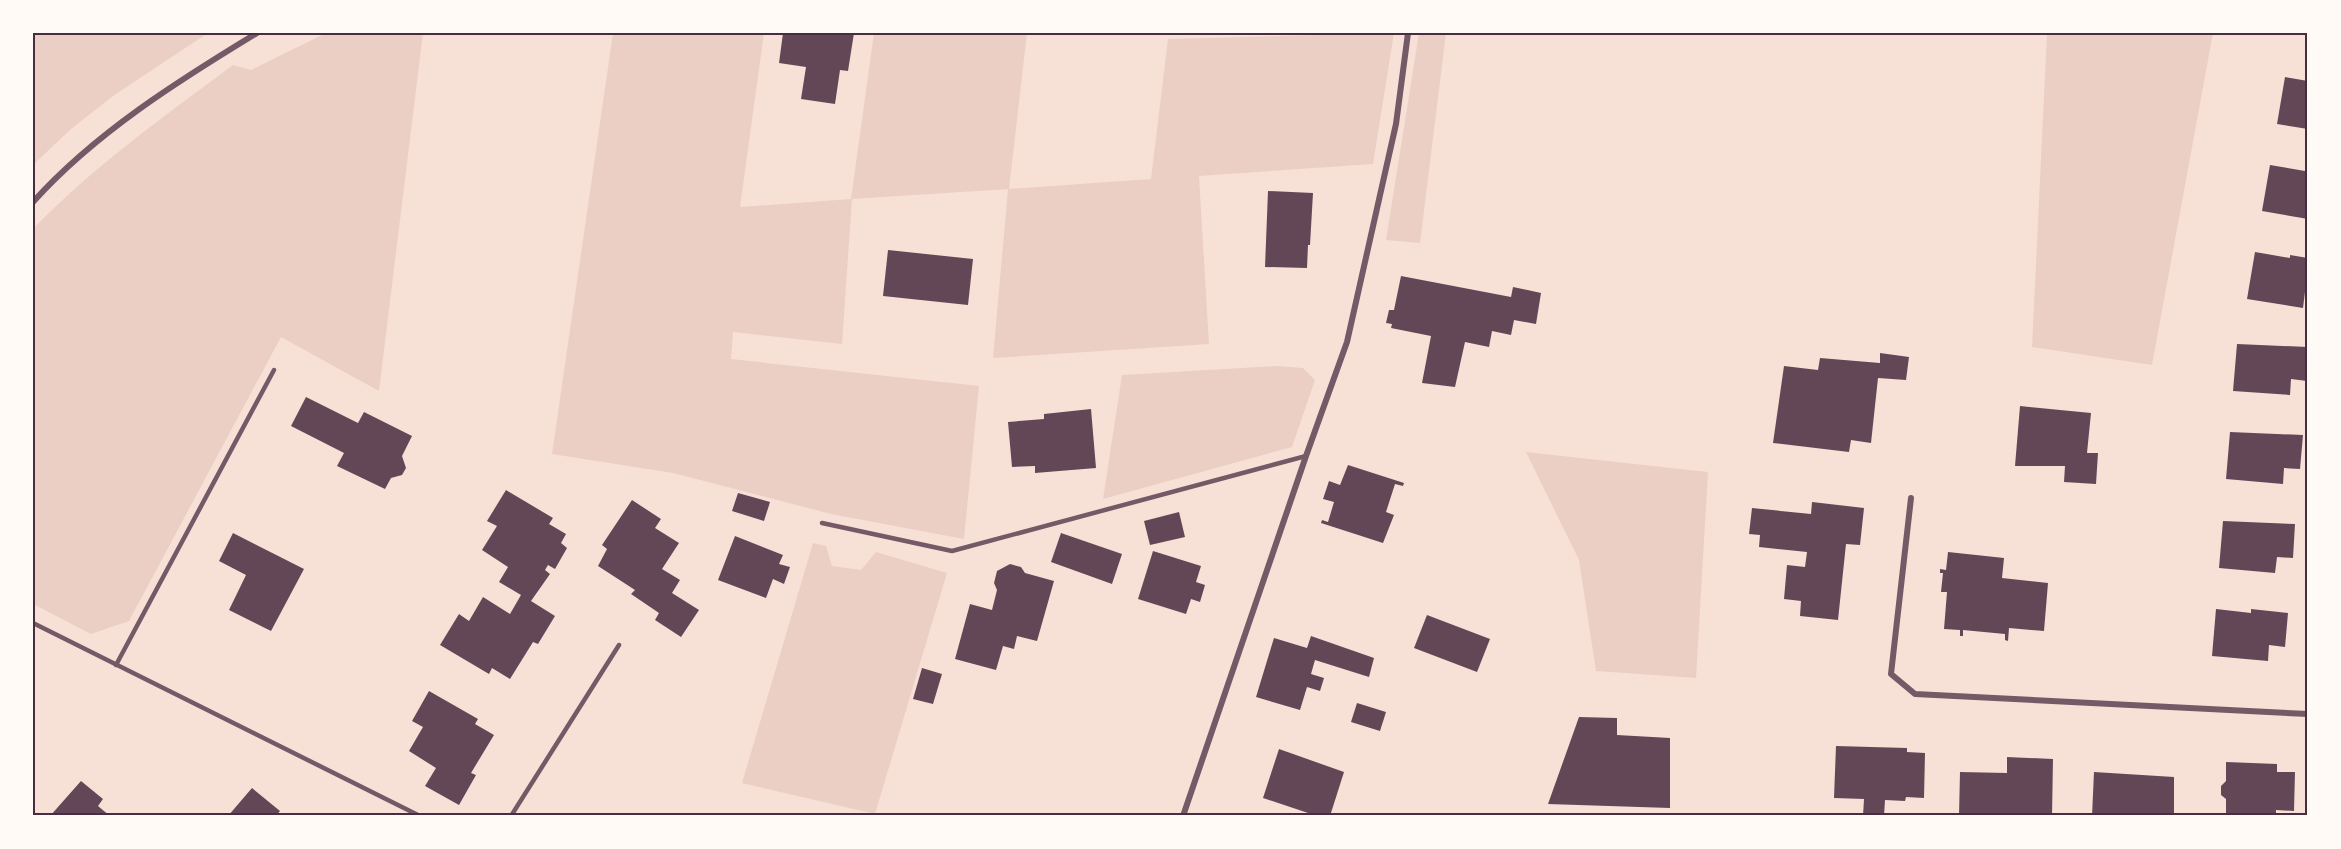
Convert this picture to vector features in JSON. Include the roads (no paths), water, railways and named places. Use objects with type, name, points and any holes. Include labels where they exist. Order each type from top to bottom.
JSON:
[{"type":"street","points":[[33,202],[86,150],[211,61],[257,33]]},
{"type":"street","points":[[1183,816],[1305,456],[1347,342],[1396,124],[1408,33]]},
{"type":"street","points":[[1911,498],[1891,674],[1915,694],[2308,714]]},
{"type":"lane","points":[[116,665],[274,370]]},
{"type":"lane","points":[[822,523],[952,551],[1305,456]]},
{"type":"lane","points":[[33,623],[420,816]]},
{"type":"lane","points":[[511,816],[619,645]]}]
